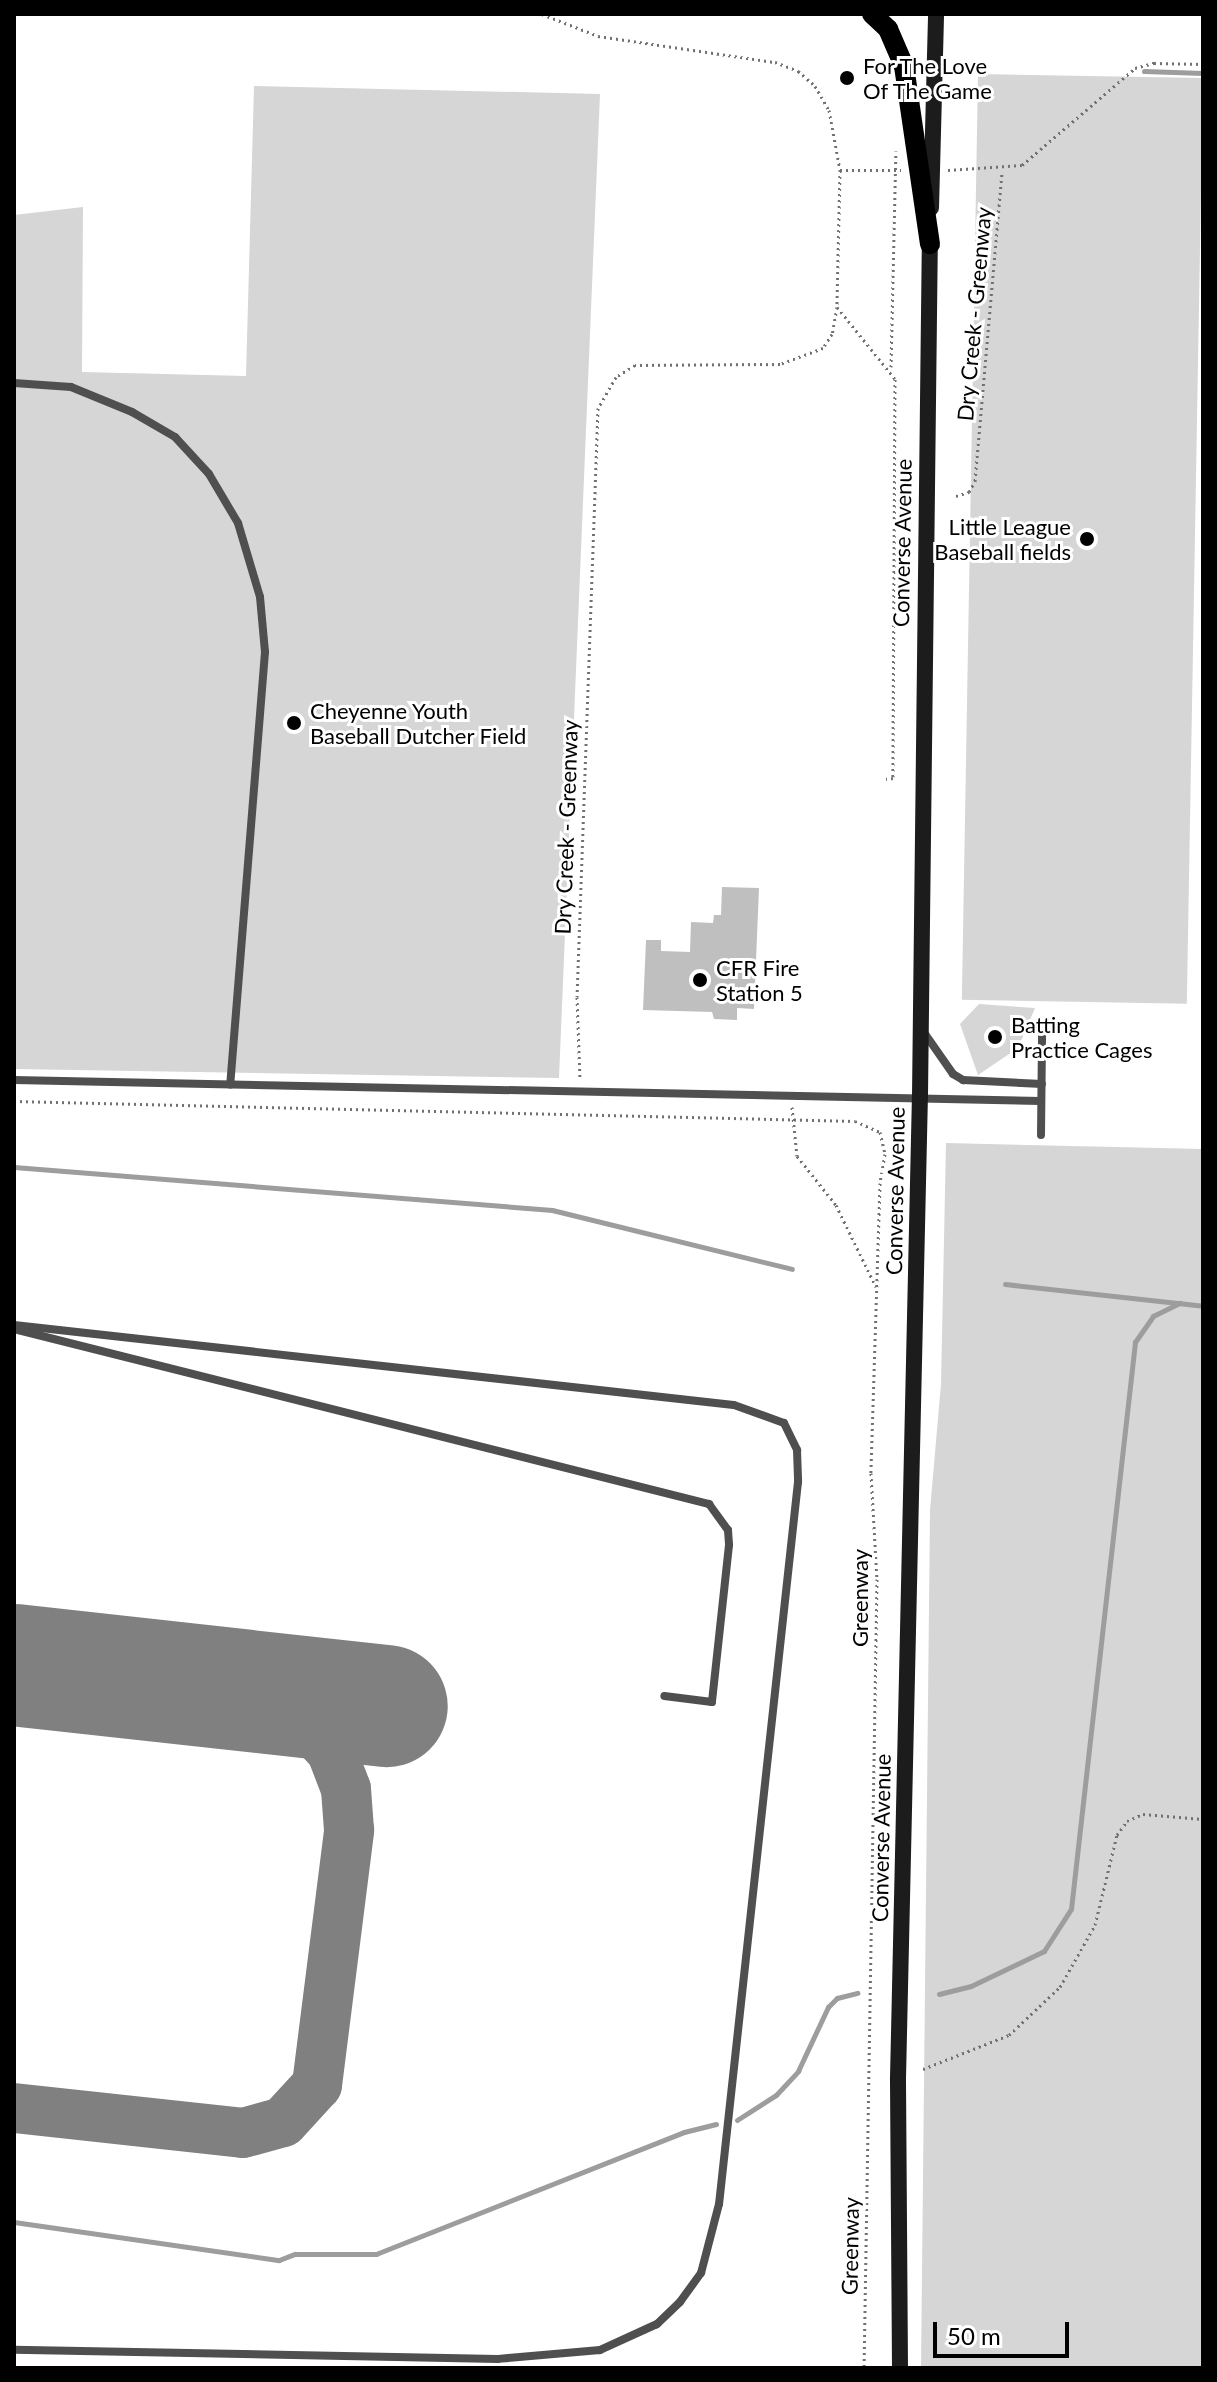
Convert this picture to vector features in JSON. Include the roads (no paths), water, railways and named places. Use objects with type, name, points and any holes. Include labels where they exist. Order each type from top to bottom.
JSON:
[{"type":"main road","points":[[872,14],[888,29],[904,66],[930,244]]},
{"type":"main road","name":"Converse Avenue","points":[[900,2368],[898,2078],[920,1096],[930,244],[936,14]]},
{"type":"lane","points":[[14,383],[71,387],[132,412],[175,437],[209,474],[242,536],[260,597],[264,680],[230,1085]]},
{"type":"lane","points":[[920,1027],[956,1077],[972,1083],[1042,1084]]},
{"type":"lane","points":[[1041,1135],[1042,1032]]},
{"type":"lane","points":[[14,1080],[920,1096],[1041,1101]]},
{"type":"lane","points":[[14,1327],[709,1504],[728,1530],[729,1545],[712,1702],[664,1696]]},
{"type":"lane","points":[[14,1327],[734,1405],[784,1423],[797,1450],[798,1482],[719,2204],[701,2273],[680,2302],[657,2324],[600,2350],[498,2359],[14,2350]]},
{"type":"waterway","points":[[1144,71],[1203,73]]},
{"type":"waterway","points":[[14,1167],[552,1210],[792,1269]]},
{"type":"waterway","points":[[1005,1284],[1203,1306]]},
{"type":"waterway","points":[[939,1994],[971,1986],[1044,1951],[1071,1909],[1135,1342],[1153,1316],[1180,1303]]},
{"type":"waterway","points":[[737,2120],[776,2095],[798,2071],[828,2007],[837,1998],[857,1993]]},
{"type":"waterway","points":[[14,2222],[279,2260],[295,2254],[376,2254],[684,2132],[716,2124]]},
{"type":"place","name":"For The Love Of The Game","points":[[847,78]]},
{"type":"place","name":"Little League Baseball fields","points":[[1087,539]]},
{"type":"place","name":"Cheyenne Youth Baseball Dutcher Field","points":[[294,723]]},
{"type":"place","name":"CFR Fire Station 5","points":[[700,980]]},
{"type":"place","name":"Batting Practice Cages","points":[[995,1037]]}]
